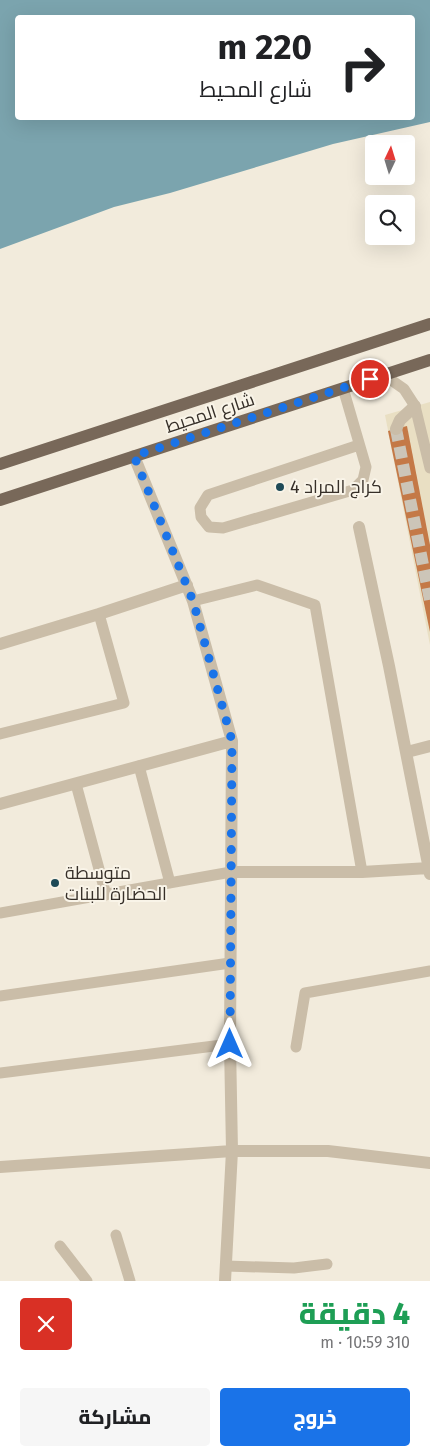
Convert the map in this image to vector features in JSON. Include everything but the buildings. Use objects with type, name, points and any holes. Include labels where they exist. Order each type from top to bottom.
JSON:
[{"type":"main road","name":"شارع المحيط","points":[[0,464],[430,324]]},
{"type":"main road","name":"شارع المحيط","points":[[0,500],[430,360]]},
{"type":"street","points":[[396,429],[400,420],[415,406]]},
{"type":"street","points":[[134,456],[193,601],[232,741],[230,963],[232,1151],[225,1281]]},
{"type":"street","points":[[231,872],[430,871],[407,752],[359,527]]},
{"type":"street","points":[[0,644],[187,585]]},
{"type":"street","points":[[0,804],[232,741]]},
{"type":"street","points":[[407,752],[430,746]]},
{"type":"street","points":[[0,1167],[232,1151],[328,1151],[430,1163]]},
{"type":"lane","points":[[384,374],[404,389],[415,406],[430,468]]},
{"type":"lane","points":[[343,388],[366,467],[363,480],[353,490],[223,528],[209,527],[201,517],[200,508],[208,495],[359,445]]},
{"type":"lane","points":[[193,601],[257,585],[315,605],[362,872]]},
{"type":"lane","points":[[0,734],[124,703],[100,614]]},
{"type":"lane","points":[[140,766],[170,883]]},
{"type":"lane","points":[[76,784],[106,895]]},
{"type":"lane","points":[[0,914],[231,872]]},
{"type":"lane","points":[[0,996],[230,963]]},
{"type":"lane","points":[[296,1047],[305,993],[430,971]]},
{"type":"lane","points":[[0,1073],[230,1044]]},
{"type":"lane","points":[[116,1235],[130,1281]]},
{"type":"lane","points":[[60,1246],[87,1281]]},
{"type":"lane","points":[[226,1266],[294,1268],[327,1264]]},
{"type":"shaded area","points":[[430,402],[430,645],[385,415]]},
{"type":"water","points":[[0,0],[430,0],[430,122],[373,135],[365,135],[365,137],[333,144],[170,193],[114,207],[0,249]]},
{"type":"tunnel","points":[[396,429],[430,600]]},
{"type":"place","name":"كراج المراد 4","points":[[280,487]]},
{"type":"place","name":"متوسطة الحضارة للبنات","points":[[55,883]]},
{"type":"route","points":[[230,1044],[232,741],[193,601],[134,456],[370,379]]}]
